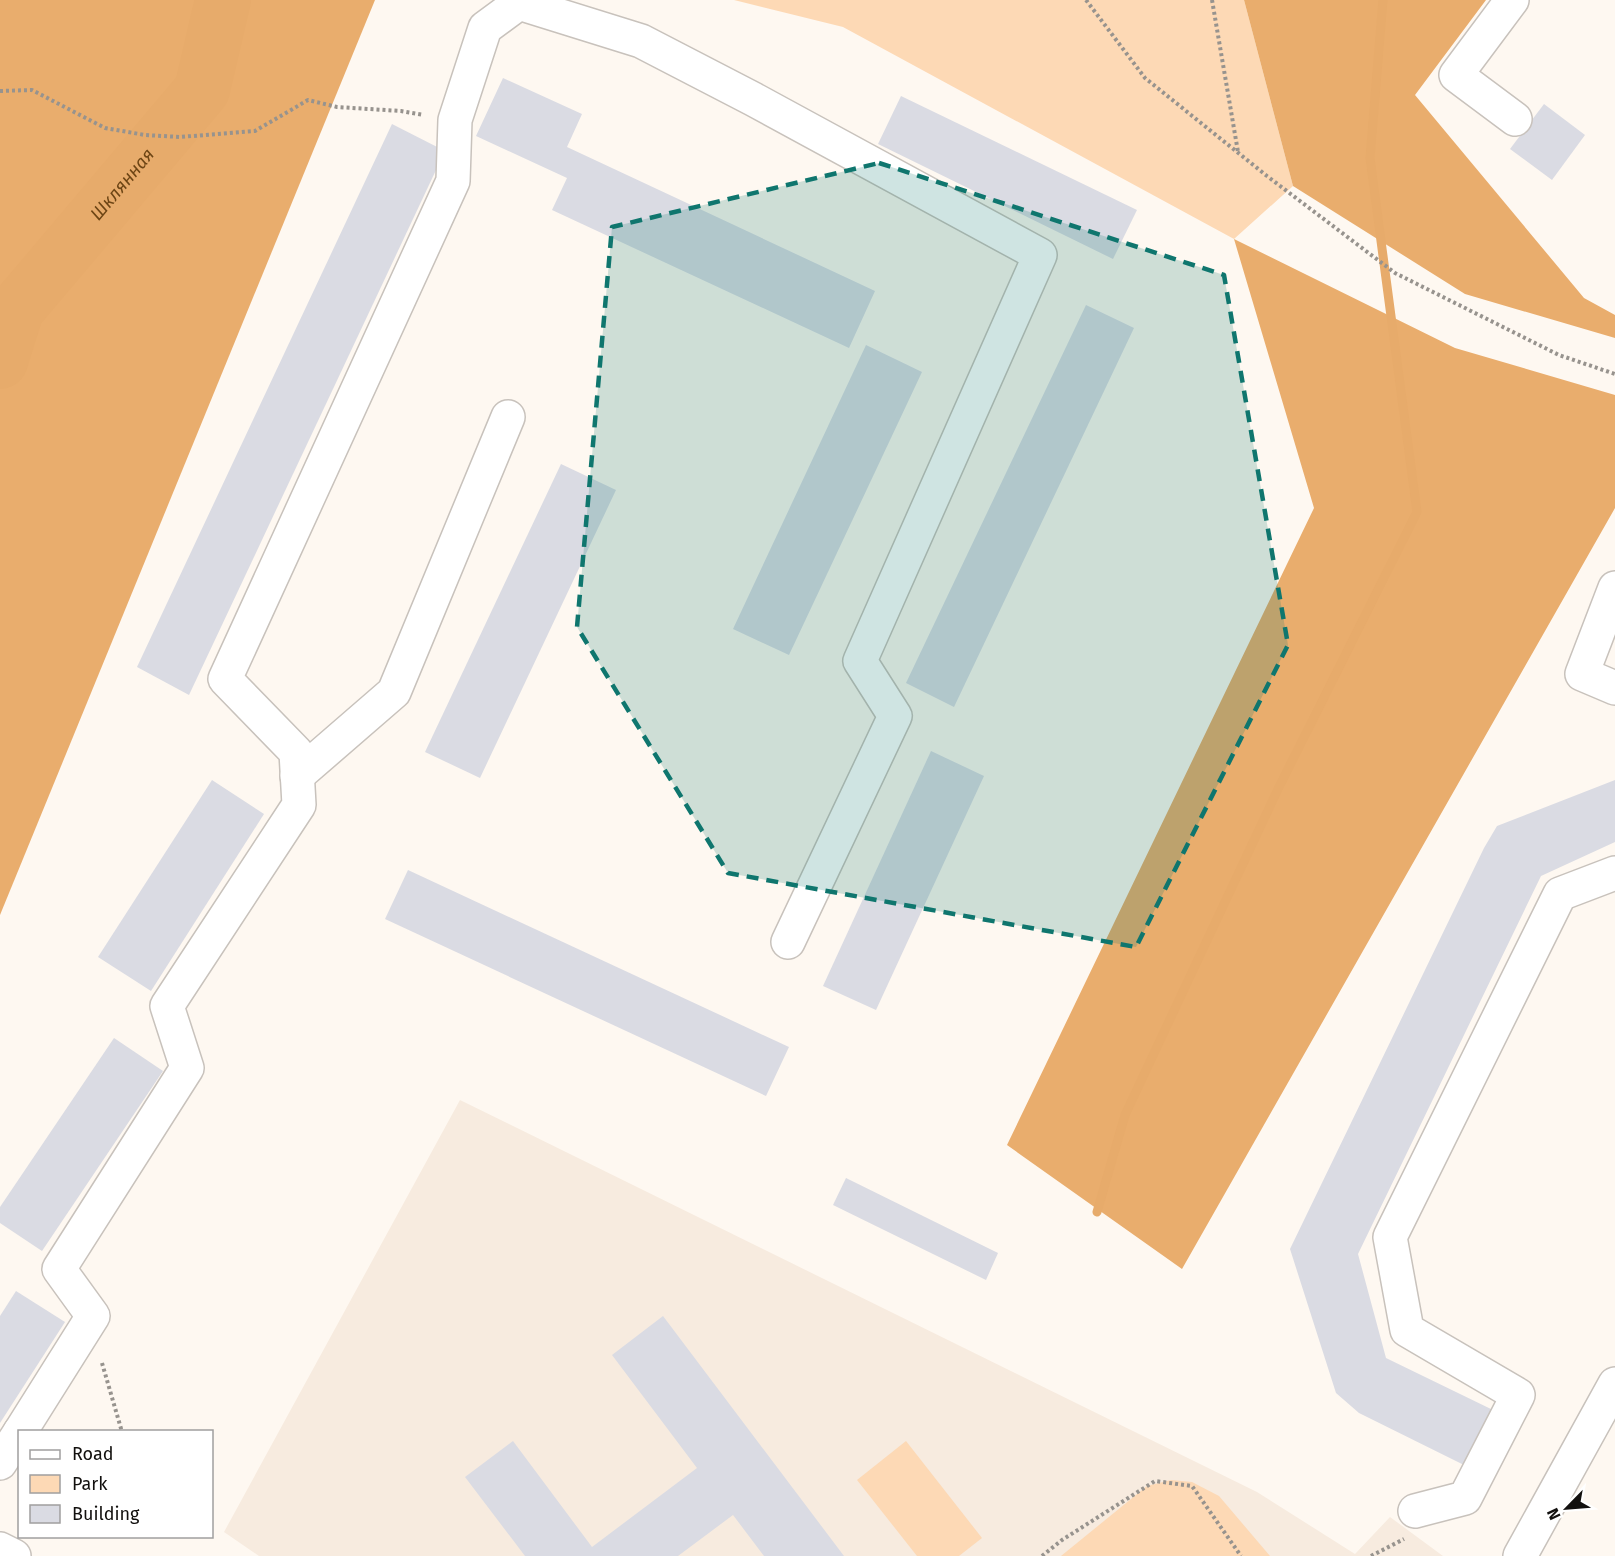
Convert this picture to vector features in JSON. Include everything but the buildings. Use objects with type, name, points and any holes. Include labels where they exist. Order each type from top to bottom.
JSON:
[{"type":"street","points":[[1512,0],[1456,75],[1515,119]]},
{"type":"street","points":[[21,1430],[93,1316],[59,1269],[187,1068],[167,1006],[299,805],[296,752],[225,679],[453,181],[455,120],[485,28],[519,3],[641,41],[753,99],[1040,255],[860,661],[895,716],[788,942]]},
{"type":"street","points":[[297,776],[394,692],[508,417]]},
{"type":"street","points":[[1615,588],[1582,674],[1615,688]]},
{"type":"street","points":[[1415,1511],[1465,1498],[1518,1395],[1407,1330],[1390,1237],[1560,894],[1615,873]]},
{"type":"street","points":[[1520,1556],[1615,1384]]},
{"type":"street","points":[[0,1463],[18,1435]]},
{"type":"street","points":[[0,1549],[14,1556]]},
{"type":"path","points":[[1086,0],[1145,78],[1238,153],[1395,273],[1559,355],[1615,374]]},
{"type":"path","points":[[1212,0],[1238,153]]},
{"type":"path","points":[[0,91],[32,90],[105,128],[145,135],[180,137],[255,131],[308,100],[337,107],[401,111],[455,120]]},
{"type":"path","points":[[90,1322],[122,1430]]},
{"type":"path","points":[[1042,1556],[1062,1540],[1155,1481],[1191,1486],[1241,1556]]},
{"type":"highlighted area","points":[[879,163],[1224,275],[1288,645],[1136,947],[728,873],[577,627],[612,227]]},
{"type":"shaded area","points":[[0,0],[375,0],[0,915]]},
{"type":"shaded area","points":[[1244,0],[1486,0],[1415,95],[1584,298],[1615,315],[1615,338],[1465,294],[1293,186]]},
{"type":"shaded area","points":[[1234,239],[1455,348],[1615,395],[1615,508],[1182,1269],[1007,1145],[1314,508]]},
{"type":"shaded area","points":[[460,1100],[1257,1492],[1355,1554],[1390,1517],[1443,1556],[259,1556],[224,1532]]},
{"type":"green space","points":[[734,0],[1244,0],[1293,186],[1234,239],[843,27]]},
{"type":"green space","points":[[906,1441],[982,1538],[959,1556],[917,1556],[857,1480]]},
{"type":"green space","points":[[1171,1480],[1192,1482],[1219,1496],[1270,1556],[1061,1556],[1147,1486]]},
{"type":"waterway","name":"Шклянная","points":[[0,361],[16,310],[202,90],[223,0]]},
{"type":"waterway","points":[[1097,1212],[1125,1115],[1278,789],[1417,512],[1370,158],[1383,0]]}]
